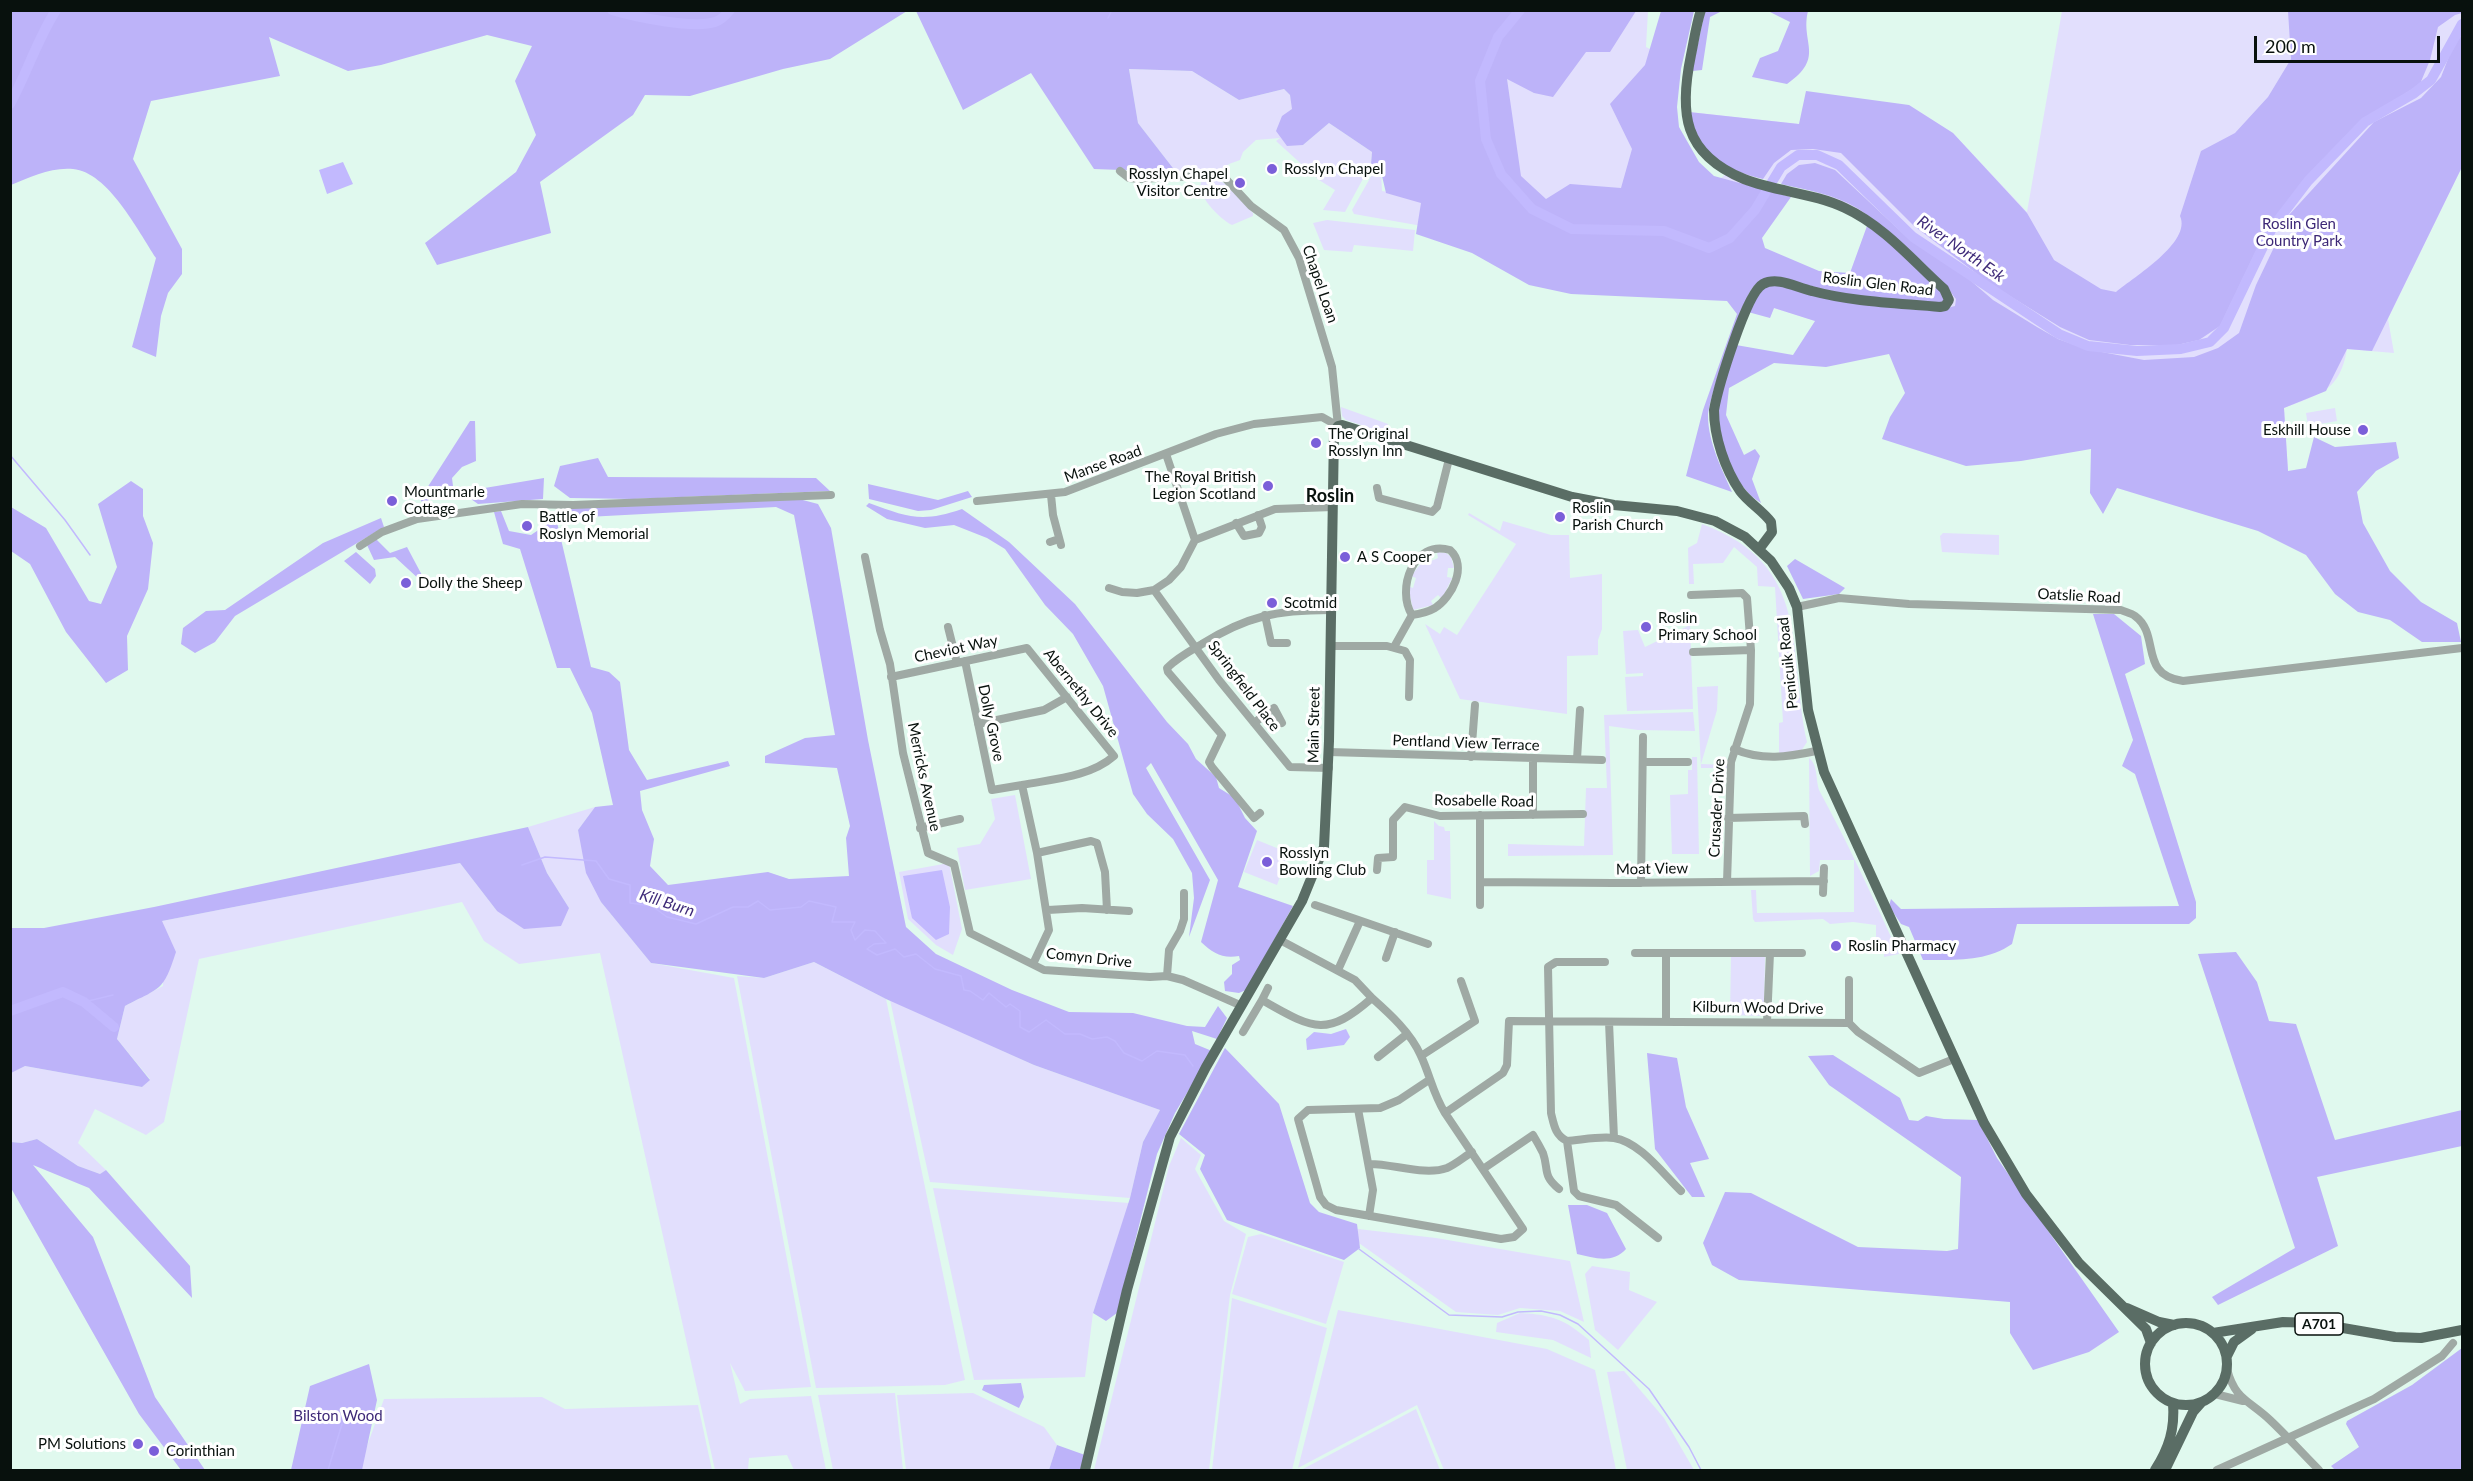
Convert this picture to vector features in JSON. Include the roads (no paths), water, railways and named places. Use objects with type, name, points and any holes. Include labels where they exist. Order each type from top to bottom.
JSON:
[{"type":"main road","name":"Roslin Glen Road","points":[[1701,10],[1684,99],[1688,130],[1710,159],[1750,181],[1843,207],[1864,218],[1944,289],[1949,300],[1945,306],[1940,307],[1878,302],[1820,293],[1771,281],[1756,289],[1744,314],[1713,410],[1714,425],[1734,481],[1753,506],[1771,522],[1772,532],[1760,548]]},
{"type":"main road","name":"Penicuik Road","points":[[1338,426],[1346,425],[1572,497],[1614,505],[1656,507],[1701,517],[1730,528],[1760,548],[1781,574],[1797,607],[1803,681],[1816,751],[1834,798],[1984,1123],[2026,1194],[2079,1263],[2146,1329],[2151,1342]]},
{"type":"main road","name":"Main Street","points":[[1085,1470],[1124,1302],[1162,1158],[1181,1114],[1302,902],[1324,847],[1329,768],[1329,610],[1334,432],[1338,426]]},
{"type":"main road","points":[[2121,1305],[2159,1322],[2174,1325]]},
{"type":"main road","name":"A701","points":[[2174,1325],[2192,1323],[2213,1333],[2264,1324],[2314,1323],[2395,1337],[2421,1338],[2463,1330]]},
{"type":"main road","name":"A701","points":[[2227,1356],[2234,1342],[2264,1324]]},
{"type":"main road","points":[[2174,1325],[2165,1329],[2151,1342],[2146,1355],[2148,1379],[2155,1391],[2174,1403],[2184,1406],[2201,1402],[2215,1394],[2224,1381],[2227,1356],[2222,1343],[2213,1333]]},
{"type":"main road","points":[[2165,1470],[2193,1412],[2201,1402]]},
{"type":"main road","points":[[2155,1470],[2171,1439],[2175,1424],[2174,1403]]},
{"type":"street","name":"Chapel Loan","points":[[1120,171],[1128,178],[1139,179],[1217,175],[1225,178],[1251,206],[1284,230],[1299,258],[1332,367],[1338,426]]},
{"type":"street","name":"Manse Road","points":[[977,501],[1051,495],[1092,484],[1216,434],[1254,423],[1322,417],[1338,426]]},
{"type":"street","name":"Manse Road","points":[[1166,454],[1196,540]]},
{"type":"street","points":[[1375,498],[1432,512],[1437,507],[1449,459]]},
{"type":"street","points":[[360,546],[382,532],[417,519],[522,504],[573,505],[831,495]]},
{"type":"street","points":[[1051,495],[1057,542]]},
{"type":"street","points":[[1109,588],[1137,593],[1154,590],[1169,580],[1181,567],[1196,540],[1258,515],[1286,507],[1333,507]]},
{"type":"street","points":[[1236,523],[1244,536],[1259,533],[1262,527],[1258,515]]},
{"type":"street","points":[[1394,647],[1412,615],[1435,608],[1449,594],[1458,569],[1450,550],[1438,549],[1425,554],[1408,574],[1404,593],[1412,615]]},
{"type":"street","name":"Merricks Avenue","points":[[865,557],[920,828],[928,853],[954,864]]},
{"type":"street","name":"Springfield Place","points":[[1154,590],[1219,680],[1290,767],[1329,768]]},
{"type":"street","name":"Crusader Drive","points":[[1691,595],[1745,595],[1751,650],[1750,704],[1734,749],[1728,818],[1727,882]]},
{"type":"street","name":"Oatslie Road","points":[[1797,607],[1839,597],[1909,604],[2121,610],[2136,616],[2144,629],[2153,660],[2161,673],[2169,679],[2183,681],[2463,648]]},
{"type":"street","points":[[1260,813],[1254,818],[1212,767],[1209,762],[1222,735],[1167,668],[1225,630],[1265,615],[1292,610],[1329,610]]},
{"type":"street","points":[[1265,615],[1271,643],[1287,643]]},
{"type":"street","name":"Dolly Grove","points":[[948,627],[961,662],[978,724],[992,790],[1022,785]]},
{"type":"street","points":[[1330,646],[1394,647],[1405,651],[1410,660],[1409,697]]},
{"type":"street","name":"Cheviot Way","points":[[891,677],[1027,648]]},
{"type":"street","name":"Abernethy Drive","points":[[1022,785],[1091,770],[1103,765],[1114,756],[1027,648]]},
{"type":"street","points":[[1693,652],[1751,650]]},
{"type":"street","points":[[978,724],[1044,710],[1067,697]]},
{"type":"street","points":[[1471,757],[1475,705]]},
{"type":"street","points":[[1254,723],[1274,708],[1278,711],[1282,723]]},
{"type":"street","points":[[1577,759],[1580,710]]},
{"type":"street","points":[[1641,883],[1643,737]]},
{"type":"street","points":[[1734,749],[1756,756],[1776,758],[1816,751]]},
{"type":"street","name":"Pentland View Terrace","points":[[1329,752],[1602,760]]},
{"type":"street","points":[[1533,758],[1533,815]]},
{"type":"street","points":[[1644,762],[1685,763]]},
{"type":"street","points":[[1022,785],[1048,910],[1049,930],[1033,964]]},
{"type":"street","name":"Rosabelle Road","points":[[1377,870],[1378,858],[1393,857],[1393,820],[1405,807],[1432,816],[1533,815],[1573,818],[1583,814]]},
{"type":"street","points":[[1480,815],[1482,882],[1480,905]]},
{"type":"street","points":[[1728,818],[1804,816],[1805,824]]},
{"type":"street","points":[[920,828],[960,819]]},
{"type":"street","points":[[1037,853],[1091,841],[1097,843],[1105,872],[1107,910]]},
{"type":"street","name":"Comyn Drive","points":[[954,864],[970,933],[1044,970],[1150,978],[1167,976],[1242,1006]]},
{"type":"street","points":[[1823,893],[1824,868]]},
{"type":"street","name":"Moat View","points":[[1482,882],[1824,881]]},
{"type":"street","points":[[1167,976],[1169,950],[1184,919],[1184,893]]},
{"type":"street","points":[[1315,904],[1428,944]]},
{"type":"street","points":[[1048,910],[1082,908],[1129,911]]},
{"type":"street","points":[[1338,970],[1360,921]]},
{"type":"street","points":[[1386,958],[1395,932]]},
{"type":"street","points":[[1280,940],[1355,980],[1394,1017],[1422,1056],[1429,1080],[1445,1113],[1523,1229],[1514,1236],[1501,1239],[1336,1210],[1326,1205],[1320,1197],[1298,1119],[1308,1110],[1380,1108],[1400,1100],[1429,1080]]},
{"type":"street","points":[[1666,952],[1666,1021]]},
{"type":"street","points":[[1635,953],[1802,953]]},
{"type":"street","points":[[1767,1022],[1770,953]]},
{"type":"street","points":[[1605,962],[1550,964],[1548,1021],[1551,1113],[1555,1129],[1559,1137],[1567,1141],[1614,1138],[1638,1149],[1681,1191]]},
{"type":"street","points":[[1422,1056],[1475,1021],[1461,981]]},
{"type":"street","points":[[1847,986],[1849,1023],[1858,1032],[1919,1073],[1954,1059]]},
{"type":"street","points":[[1243,1032],[1268,988]]},
{"type":"street","points":[[1262,1000],[1299,1020],[1324,1025],[1339,1024],[1372,998]]},
{"type":"street","name":"Kilburn Wood Drive","points":[[1445,1113],[1503,1073],[1507,1065],[1509,1021],[1849,1023]]},
{"type":"street","points":[[1609,1022],[1614,1138]]},
{"type":"street","points":[[1378,1057],[1407,1035]]},
{"type":"street","points":[[1358,1109],[1373,1190],[1369,1216]]},
{"type":"street","points":[[1483,1168],[1533,1135],[1544,1154],[1545,1172],[1550,1181],[1559,1189]]},
{"type":"street","points":[[1567,1141],[1574,1191],[1579,1196],[1616,1205],[1658,1238]]},
{"type":"street","points":[[1370,1164],[1388,1164],[1432,1171],[1448,1168],[1472,1152]]},
{"type":"street","points":[[2217,1470],[2290,1439],[2374,1399],[2442,1356],[2453,1343]]},
{"type":"street","points":[[2227,1369],[2231,1384],[2243,1401]]},
{"type":"street","points":[[2215,1394],[2243,1401],[2268,1418],[2319,1470]]},
{"type":"waterway","name":"River North Esk","points":[[10,104],[56,10]]},
{"type":"waterway","name":"River North Esk","points":[[612,10],[649,19],[693,24],[715,22],[730,10]]},
{"type":"waterway","points":[[1108,18],[1112,10]]},
{"type":"waterway","name":"River North Esk","points":[[1520,10],[1498,37],[1480,81],[1486,139],[1501,174],[1532,209],[1572,229],[1664,231],[1709,248],[1730,238],[1755,210],[1781,167],[1798,155],[1817,155],[1839,165],[1913,237],[2059,334],[2088,346],[2137,351],[2181,349],[2210,342],[2224,328],[2272,228],[2308,181],[2365,122],[2413,94],[2431,80],[2462,24]]},
{"type":"waterway","points":[[10,455],[65,520],[90,555]]},
{"type":"waterway","name":"Kill Burn","points":[[522,865],[545,857],[596,861],[609,879],[630,885],[630,903],[652,906],[667,917],[696,924],[733,907],[748,907],[758,901],[770,910],[801,907],[809,901],[836,907],[832,922],[855,922],[851,930],[855,940],[865,930],[875,931],[886,943],[874,944],[867,949],[877,955],[895,949],[904,957],[916,954],[935,969],[961,976],[964,990],[970,991],[983,1000],[989,993],[1006,1007],[1010,1004],[1020,1011],[1020,1027],[1029,1032],[1046,1020],[1065,1034],[1080,1034],[1092,1039],[1107,1037],[1115,1041],[1124,1053],[1142,1061],[1157,1051],[1185,1055],[1193,1066]]},
{"type":"waterway","points":[[10,1011],[63,992],[84,1002],[114,1027]]},
{"type":"waterway","name":"Kill Burn","points":[[84,1002],[113,995]]},
{"type":"waterway","points":[[1359,1249],[1449,1315],[1502,1317],[1518,1312],[1541,1311],[1560,1315],[1578,1324],[1649,1389],[1689,1447],[1701,1470]]},
{"type":"waterway","points":[[328,1470],[342,1424]]},
{"type":"place","name":"Rosslyn Chapel","points":[[1272,169]]},
{"type":"place","name":"Rosslyn Chapel Visitor Centre","points":[[1240,183]]},
{"type":"place","name":"Eskhill House","points":[[2363,430]]},
{"type":"place","name":"The Original Rosslyn Inn","points":[[1316,443]]},
{"type":"place","name":"The Royal British Legion Scotland","points":[[1268,486]]},
{"type":"place","name":"Mountmarle Cottage","points":[[392,501]]},
{"type":"place","name":"Roslin Parish Church","points":[[1560,517]]},
{"type":"place","name":"Battle of Roslyn Memorial","points":[[527,526]]},
{"type":"place","name":"A S Cooper","points":[[1345,557]]},
{"type":"place","name":"Dolly the Sheep","points":[[406,583]]},
{"type":"place","name":"Scotmid","points":[[1272,603]]},
{"type":"place","name":"Roslin Primary School","points":[[1646,627]]},
{"type":"place","name":"Rosslyn Bowling Club","points":[[1267,862]]},
{"type":"place","name":"Roslin Pharmacy","points":[[1836,946]]},
{"type":"place","name":"PM Solutions","points":[[138,1444]]},
{"type":"place","name":"Corinthian","points":[[154,1451]]},
{"type":"district","name":"Roslin","points":[[1330,496]]},
{"type":"park label","name":"Roslin Glen Country Park","points":[[2299,232]]},
{"type":"park label","name":"Bilston Wood","points":[[338,1416]]}]
